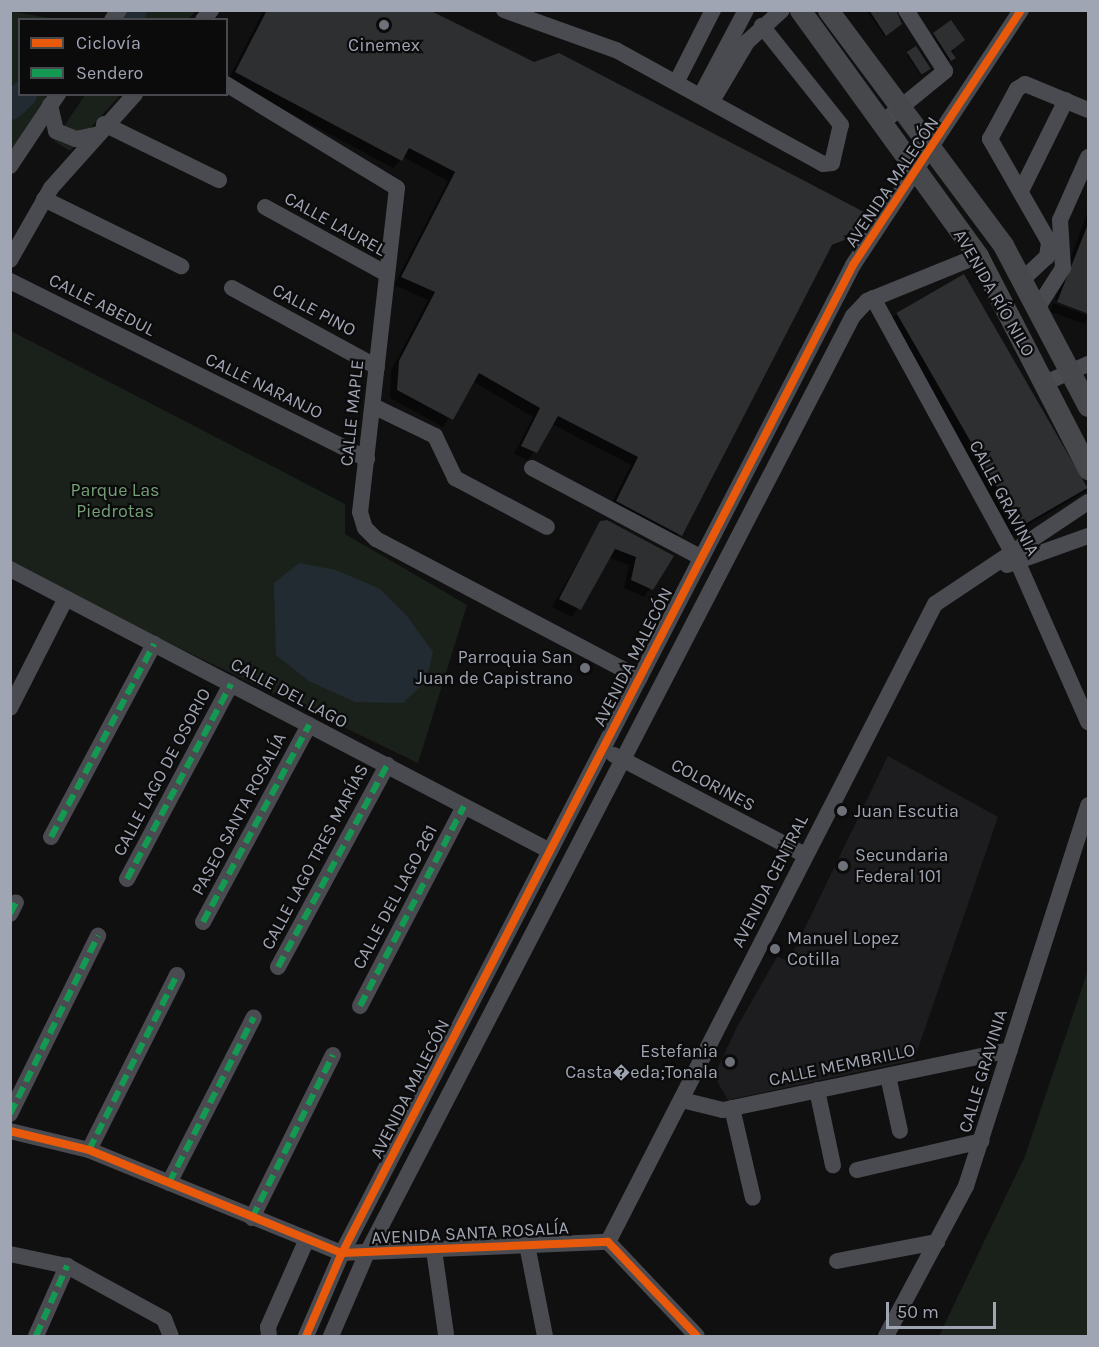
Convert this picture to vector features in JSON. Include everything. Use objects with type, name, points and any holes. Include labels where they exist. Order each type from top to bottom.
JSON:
[{"type":"main road","name":"AVENIDA RÍO NILO","points":[[800,10],[884,120],[978,256],[1045,383],[1081,435],[1089,469]]},
{"type":"main road","name":"AVENIDA RÍO NILO","points":[[835,13],[902,107],[934,147],[1023,279],[1038,308],[1080,367],[1089,406]]},
{"type":"street","points":[[677,81],[713,10]]},
{"type":"street","points":[[707,98],[746,10]]},
{"type":"street","points":[[707,98],[762,26],[783,10]]},
{"type":"street","points":[[884,120],[945,72],[906,10]]},
{"type":"street","name":"AVENIDA MALECÓN","points":[[306,1336],[342,1252],[853,265],[934,147],[1021,10]]},
{"type":"street","points":[[510,13],[616,50],[677,81],[823,164],[834,162],[842,137],[842,124],[762,26]]},
{"type":"street","points":[[1023,279],[1047,257],[1049,246],[1022,189],[992,150],[992,135],[1021,86],[1029,84],[1089,110]]},
{"type":"street","name":"CALLE MAPLE","points":[[228,85],[397,188],[360,512],[376,539],[640,678]]},
{"type":"street","points":[[10,260],[44,200],[100,129],[133,96]]},
{"type":"street","points":[[54,100],[56,131],[76,139],[100,129],[219,180]]},
{"type":"street","points":[[10,166],[54,100]]},
{"type":"street","points":[[1022,189],[1066,100]]},
{"type":"street","points":[[1038,308],[1063,268],[1060,220],[1089,157]]},
{"type":"street","points":[[44,200],[181,266]]},
{"type":"street","name":"CALLE LAUREL","points":[[265,207],[387,274]]},
{"type":"street","name":"AVENIDA MALECÓN","points":[[331,1336],[368,1253],[853,316],[873,298],[978,256]]},
{"type":"street","name":"CALLE ABEDUL","points":[[10,281],[175,363]]},
{"type":"street","name":"CALLE PINO","points":[[232,288],[377,367]]},
{"type":"street","name":"CALLE GRAVINIA","points":[[873,298],[1015,558],[1089,722]]},
{"type":"street","name":"CALLE NARANJO","points":[[175,363],[367,459]]},
{"type":"street","points":[[1045,383],[1080,367]]},
{"type":"street","points":[[373,406],[435,436],[455,478],[547,527]]},
{"type":"street","points":[[531,468],[702,558]]},
{"type":"street","name":"AVENIDA CENTRAL","points":[[1015,558],[1089,502]]},
{"type":"street","name":"AVENIDA CENTRAL","points":[[608,1242],[935,604],[1015,558],[1089,536]]},
{"type":"street","name":"CALLE DEL LAGO","points":[[10,569],[550,851]]},
{"type":"street","points":[[10,708],[66,598]]},
{"type":"street","points":[[51,837],[154,644]]},
{"type":"street","name":"CALLE LAGO DE OSORIO","points":[[127,879],[231,684]]},
{"type":"street","name":"PASEO SANTA ROSALÍA","points":[[203,922],[309,725]]},
{"type":"street","name":"COLORINES","points":[[603,749],[805,855]]},
{"type":"street","name":"CALLE LAGO TRES MARÍAS","points":[[278,967],[387,765]]},
{"type":"street","name":"CALLE GRAVINIA","points":[[886,1336],[937,1242],[982,1141],[1089,805]]},
{"type":"street","name":"CALLE DEL LAGO 261","points":[[360,1006],[464,806]]},
{"type":"street","points":[[10,1114],[98,936]]},
{"type":"street","points":[[89,1150],[177,975]]},
{"type":"street","points":[[169,1183],[254,1017]]},
{"type":"street","name":"CALLE MEMBRILLO","points":[[682,1100],[732,1108],[1010,1050]]},
{"type":"street","points":[[252,1218],[333,1055]]},
{"type":"street","points":[[888,1076],[900,1131]]},
{"type":"street","points":[[817,1090],[833,1165]]},
{"type":"street","points":[[732,1108],[753,1198]]},
{"type":"street","name":"AVENIDA SANTA ROSALÍA","points":[[10,1131],[89,1150],[252,1218],[342,1252],[368,1253],[608,1242]]},
{"type":"street","points":[[857,1170],[982,1141]]},
{"type":"street","points":[[269,1336],[268,1327],[307,1239]]},
{"type":"street","points":[[608,1242],[697,1336]]},
{"type":"street","points":[[837,1261],[937,1242]]},
{"type":"street","points":[[527,1245],[545,1336]]},
{"type":"street","points":[[434,1250],[446,1334]]},
{"type":"street","points":[[10,1254],[67,1266],[171,1331]]},
{"type":"street","points":[[36,1336],[67,1266]]},
{"type":"shaded area","points":[[299,563],[336,570],[380,589],[407,616],[433,652],[426,681],[403,703],[355,702],[309,681],[276,655],[274,583]]},
{"type":"shaded area","points":[[888,756],[998,817],[914,1060],[728,1100],[714,1076],[737,1027],[777,957],[789,961]]},
{"type":"green space","points":[[145,10],[196,11],[189,18],[139,18]]},
{"type":"green space","points":[[11,11],[47,18],[18,18],[18,96],[46,96],[11,152]]},
{"type":"green space","points":[[84,96],[119,96],[70,151],[54,141]]},
{"type":"green space","name":"Parque Las Piedrotas","points":[[11,331],[345,504],[345,534],[467,605],[418,763],[11,567]]},
{"type":"green space","points":[[1088,970],[1088,1336],[939,1336],[1025,1156]]},
{"type":"building","points":[[267,10],[429,10],[534,62],[559,53],[864,212],[852,237],[832,245],[682,536],[616,501],[638,457],[558,416],[537,453],[521,446],[540,408],[479,373],[453,420],[397,390],[399,361],[435,292],[401,277],[455,172],[409,148],[402,161],[235,72]]},
{"type":"building","points":[[869,10],[896,10],[902,24],[886,36]]},
{"type":"building","points":[[951,20],[965,40],[951,51],[956,58],[951,61],[933,33]]},
{"type":"building","points":[[916,46],[931,69],[921,75],[907,52]]},
{"type":"building","points":[[1089,224],[1089,314],[1057,302]]},
{"type":"building","points":[[964,274],[1088,488],[1020,527],[896,313]]},
{"type":"building","points":[[607,520],[674,556],[653,590],[631,580],[636,557],[615,549],[581,610],[559,599],[600,521]]},
{"type":"waterway","points":[[126,15],[133,10]]},
{"type":"waterway","points":[[10,106],[21,96]]},
{"type":"marked path","points":[[51,837],[154,644]]},
{"type":"marked path","points":[[127,879],[231,684]]},
{"type":"marked path","points":[[203,922],[309,725]]},
{"type":"marked path","points":[[278,967],[387,765]]},
{"type":"marked path","points":[[360,1006],[464,806]]},
{"type":"marked path","points":[[10,914],[16,902]]},
{"type":"marked path","points":[[10,1114],[98,936]]},
{"type":"marked path","points":[[89,1150],[177,975]]},
{"type":"marked path","points":[[169,1183],[254,1017]]},
{"type":"marked path","points":[[252,1218],[333,1055]]},
{"type":"marked path","points":[[36,1336],[67,1266]]},
{"type":"cycle path","points":[[306,1336],[342,1253],[853,265],[1021,10]]},
{"type":"cycle path","points":[[10,1131],[89,1150],[342,1253],[608,1242],[697,1336]]},
{"type":"place","name":"Cinemex","points":[[384,25]]},
{"type":"place","name":"Parroquia San Juan de Capistrano","points":[[585,668]]},
{"type":"place","name":"Juan Escutia","points":[[842,811]]},
{"type":"place","name":"Secundaria Federal 101","points":[[843,866]]},
{"type":"place","name":"Manuel Lopez Cotilla","points":[[775,949]]},
{"type":"place","name":"Estefania Casta�eda;Tonala","points":[[730,1062]]}]
